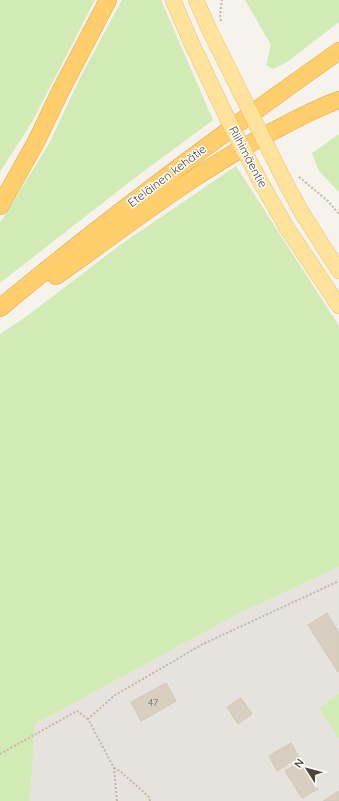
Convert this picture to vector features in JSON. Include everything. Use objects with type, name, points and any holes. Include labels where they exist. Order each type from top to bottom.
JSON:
[{"type":"highway","points":[[0,206],[36,142],[60,92],[108,0]]},
{"type":"highway","name":"Eteläinen kehätie","points":[[0,308],[124,209],[212,142],[339,51]]},
{"type":"highway","points":[[0,315],[136,217],[220,160],[296,119],[339,100]]},
{"type":"main road","name":"Riihimäentie","points":[[173,0],[226,116],[261,183],[287,228],[339,306]]},
{"type":"main road","name":"Riihimäentie","points":[[196,0],[216,27],[281,174],[302,214],[339,271]]},
{"type":"path","points":[[216,27],[220,15],[222,0]]},
{"type":"path","points":[[296,174],[300,179],[328,201],[339,214]]},
{"type":"path","points":[[88,719],[115,695],[202,644],[339,581]]},
{"type":"path","points":[[0,754],[77,711],[88,719],[114,768],[117,801]]},
{"type":"path","points":[[114,768],[121,772],[150,797],[150,801]]},
{"type":"shaded area","points":[[339,567],[339,693],[319,708],[339,739],[339,801],[30,801],[35,724],[240,613]]},
{"type":"green space","points":[[0,0],[95,0],[32,122],[0,172]]},
{"type":"green space","points":[[122,0],[161,0],[213,120],[132,180],[0,283],[0,223],[50,142],[81,76]]},
{"type":"green space","points":[[245,0],[339,0],[339,22],[287,62],[273,69],[266,65],[271,45]]},
{"type":"green space","points":[[339,134],[339,192],[319,171],[312,153]]},
{"type":"green space","points":[[236,166],[339,326],[339,567],[240,613],[35,724],[30,801],[0,801],[0,334],[27,316],[120,245]]},
{"type":"green space","points":[[339,693],[339,739],[319,708]]},
{"type":"building","points":[[327,613],[339,633],[338,672],[308,625]]},
{"type":"building","points":[[166,683],[176,701],[141,721],[131,702]]},
{"type":"building","points":[[241,698],[252,714],[238,724],[227,707]]},
{"type":"building","points":[[291,743],[299,757],[277,771],[269,756]]},
{"type":"building","points":[[301,761],[318,789],[302,798],[285,771]]},
{"type":"building","points":[[339,791],[339,801],[323,801]]}]
